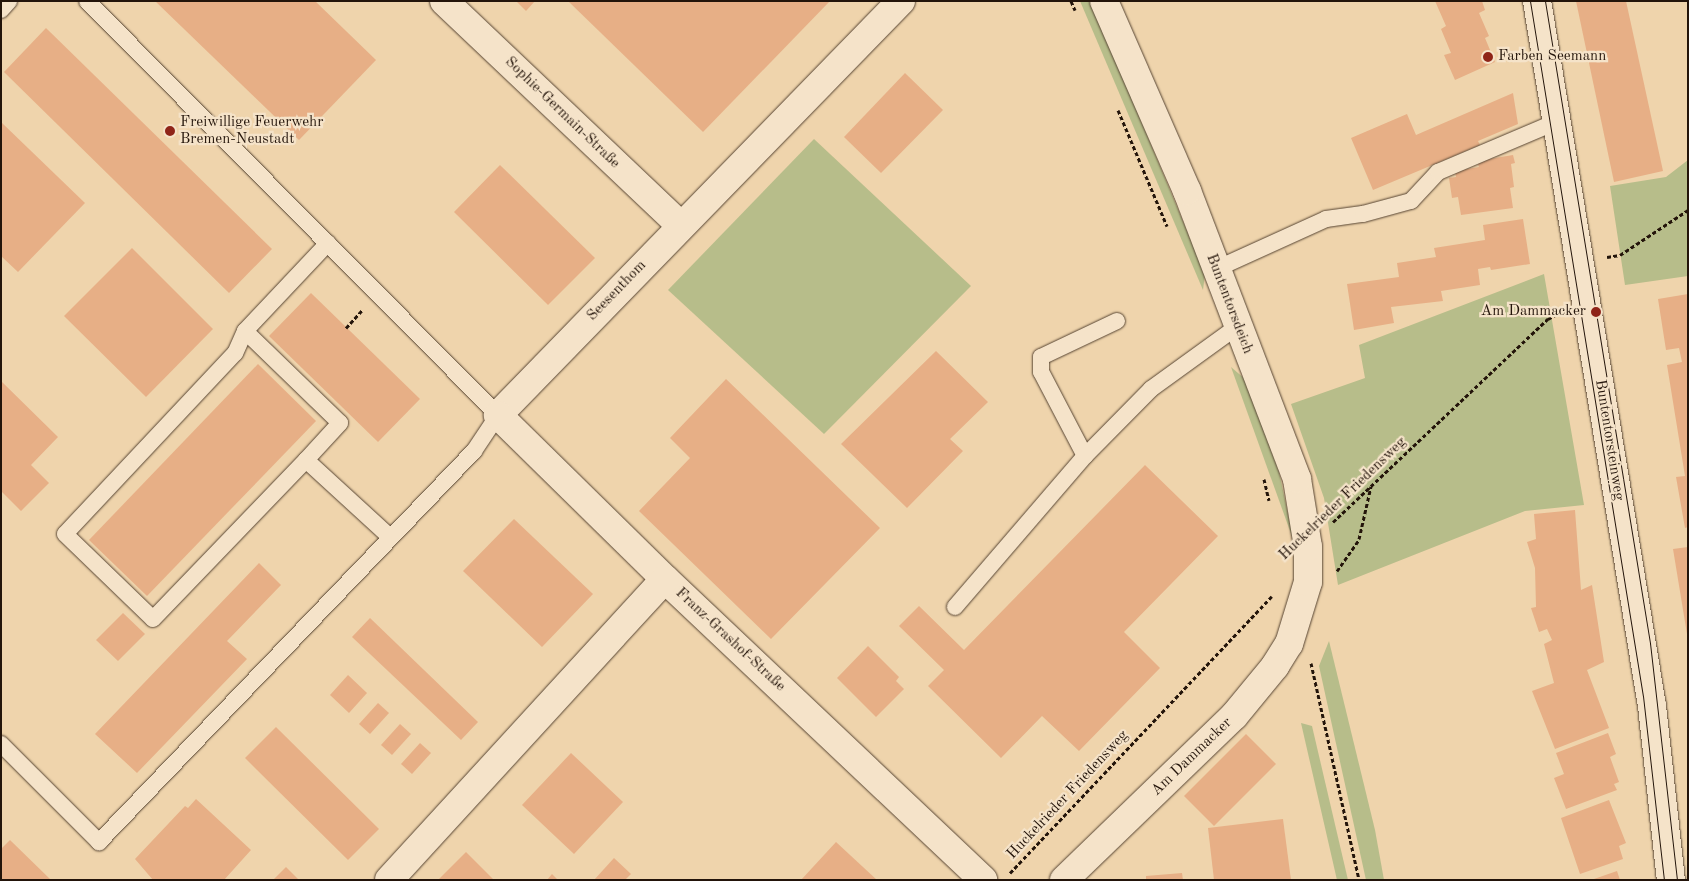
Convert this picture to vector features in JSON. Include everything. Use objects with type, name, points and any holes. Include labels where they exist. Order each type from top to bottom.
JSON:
[{"type":"street","name":"Sophie-Germain-Straße","points":[[444,1],[680,225]]},
{"type":"street","name":"Seesenthom","points":[[498,415],[680,225],[901,1]]},
{"type":"street","name":"Buntentorsdeich","points":[[1104,1],[1187,191],[1297,479],[1308,546],[1308,582],[1299,618]]},
{"type":"street","name":"Buntentorsteinweg","points":[[1537,1],[1581,260],[1652,706],[1671,880]]},
{"type":"street","points":[[498,415],[665,579]]},
{"type":"street","name":"Franz-Grashof-Straße","points":[[389,880],[665,579],[983,880]]},
{"type":"street","name":"Am Dammacker","points":[[1064,880],[1234,716],[1275,666],[1289,644],[1299,618]]},
{"type":"lane","points":[[1,10],[9,1]]},
{"type":"lane","points":[[1,744],[99,842],[474,450],[498,415],[87,1]]},
{"type":"lane","points":[[1216,269],[1326,219],[1364,214],[1411,201],[1438,172],[1558,121]]},
{"type":"lane","points":[[245,331],[340,423],[153,619],[65,534],[235,353],[245,331],[328,243]]},
{"type":"lane","points":[[1085,456],[1041,372],[1041,357],[1117,321]]},
{"type":"lane","points":[[955,607],[1085,456],[1151,389],[1238,326]]},
{"type":"lane","points":[[306,460],[390,537]]},
{"type":"path","points":[[1071,1],[1079,20]]},
{"type":"path","points":[[1114,102],[1169,230]]},
{"type":"path","points":[[1581,260],[1620,255],[1688,210]]},
{"type":"path","name":"Huckelrieder Friedensweg","points":[[1308,546],[1548,319],[1562,311]]},
{"type":"path","points":[[1263,471],[1271,508]]},
{"type":"path","points":[[1334,580],[1336,572],[1359,539],[1370,486]]},
{"type":"path","name":"Huckelrieder Friedensweg","points":[[1004,880],[1275,593]]},
{"type":"path","points":[[1299,618],[1359,880]]},
{"type":"green space","points":[[1080,1],[1091,1],[1205,274],[1203,290]]},
{"type":"green space","points":[[814,139],[971,286],[824,434],[668,290]]},
{"type":"green space","points":[[1688,160],[1688,276],[1625,285],[1610,186],[1666,177]]},
{"type":"green space","points":[[1544,274],[1584,505],[1525,511],[1338,585],[1324,498],[1291,404],[1365,378],[1359,345]]},
{"type":"green space","points":[[1231,367],[1245,379],[1279,472],[1294,542]]},
{"type":"green space","points":[[1329,641],[1375,830],[1384,880],[1366,880],[1319,666]]},
{"type":"green space","points":[[1301,723],[1312,726],[1348,880],[1337,880]]},
{"type":"building","points":[[155,1],[315,1],[376,60],[299,140]]},
{"type":"building","points":[[516,1],[535,1],[526,11]]},
{"type":"building","points":[[568,1],[830,1],[703,132]]},
{"type":"building","points":[[1435,1],[1482,1],[1485,10],[1479,13],[1489,36],[1485,38],[1495,62],[1455,80],[1444,55],[1451,53],[1441,29],[1446,26]]},
{"type":"building","points":[[1576,1],[1626,1],[1663,171],[1614,182]]},
{"type":"building","points":[[46,28],[272,249],[229,293],[4,72]]},
{"type":"building","points":[[905,73],[943,110],[881,173],[844,137]]},
{"type":"building","points":[[1513,93],[1518,124],[1478,141],[1480,145],[1373,190],[1351,138],[1407,114],[1416,135]]},
{"type":"building","points":[[1,122],[85,203],[18,272],[1,256]]},
{"type":"building","points":[[1513,155],[1515,163],[1511,164],[1514,187],[1510,188],[1513,208],[1461,215],[1458,197],[1452,198],[1449,178],[1456,177],[1455,171],[1479,167],[1477,161]]},
{"type":"building","points":[[500,165],[595,258],[548,305],[454,212]]},
{"type":"building","points":[[1523,219],[1530,264],[1491,270],[1490,267],[1478,269],[1480,285],[1441,291],[1443,301],[1391,307],[1394,323],[1354,330],[1347,284],[1399,277],[1397,263],[1436,257],[1434,248],[1485,240],[1483,225]]},
{"type":"building","points":[[132,248],[213,329],[146,397],[64,316]]},
{"type":"building","points":[[311,293],[420,399],[378,442],[269,336]]},
{"type":"building","points":[[1688,294],[1688,527],[1685,528],[1676,477],[1685,476],[1667,365],[1682,362],[1679,348],[1666,350],[1658,299]]},
{"type":"building","points":[[936,351],[988,402],[950,439],[963,451],[907,508],[841,444]]},
{"type":"building","points":[[258,364],[316,421],[147,596],[89,540]]},
{"type":"building","points":[[726,379],[880,528],[771,639],[639,511],[690,458],[670,438]]},
{"type":"building","points":[[1,381],[58,437],[31,465],[49,483],[21,511],[1,491]]},
{"type":"building","points":[[1145,465],[1218,536],[1124,632],[1160,668],[1079,751],[1042,716],[1001,758],[928,686],[944,670],[899,626],[919,606],[964,650]]},
{"type":"building","points":[[1575,510],[1581,590],[1592,585],[1604,662],[1587,670],[1609,728],[1555,749],[1532,691],[1554,683],[1544,644],[1552,640],[1547,629],[1539,632],[1531,608],[1536,607],[1535,568],[1527,542],[1536,539],[1534,514]]},
{"type":"building","points":[[514,519],[593,594],[542,647],[463,571]]},
{"type":"building","points":[[1688,547],[1688,634],[1687,634],[1673,549]]},
{"type":"building","points":[[259,563],[281,585],[227,641],[247,659],[137,773],[95,734]]},
{"type":"building","points":[[123,613],[145,634],[118,661],[96,640]]},
{"type":"building","points":[[370,618],[478,722],[461,740],[352,637]]},
{"type":"building","points":[[868,646],[899,677],[896,681],[904,689],[876,717],[837,678]]},
{"type":"building","points":[[348,675],[367,693],[349,713],[330,695]]},
{"type":"building","points":[[378,703],[389,713],[370,734],[359,724]]},
{"type":"building","points":[[400,724],[411,734],[392,755],[381,745]]},
{"type":"building","points":[[276,727],[379,829],[348,860],[245,758]]},
{"type":"building","points":[[1608,733],[1616,754],[1610,757],[1619,782],[1614,784],[1617,790],[1566,809],[1554,778],[1564,774],[1556,753]]},
{"type":"building","points":[[1246,734],[1276,764],[1214,826],[1184,796]]},
{"type":"building","points":[[420,743],[431,753],[412,774],[401,764]]},
{"type":"building","points":[[571,753],[623,802],[574,854],[522,805]]},
{"type":"building","points":[[196,799],[251,850],[224,880],[153,880],[135,859],[185,806],[188,808]]},
{"type":"building","points":[[1609,800],[1626,843],[1619,846],[1623,859],[1580,874],[1561,818]]},
{"type":"building","points":[[1283,819],[1291,880],[1214,880],[1208,828]]},
{"type":"building","points":[[10,840],[51,880],[1,880],[1,849]]},
{"type":"building","points":[[836,842],[877,880],[801,880]]},
{"type":"building","points":[[466,852],[494,880],[438,880]]},
{"type":"building","points":[[614,858],[631,874],[625,880],[594,880]]},
{"type":"building","points":[[286,867],[299,880],[273,880]]},
{"type":"building","points":[[1617,871],[1620,880],[1594,880],[1594,879]]},
{"type":"building","points":[[1182,873],[1183,880],[1146,880],[1146,876]]},
{"type":"building","points":[[552,874],[558,880],[547,880]]},
{"type":"tram line","points":[[1530,1],[1643,696],[1664,880]]},
{"type":"tram line","points":[[1545,1],[1650,643],[1677,880]]},
{"type":"place","name":"Farben Seemann","points":[[1488,57]]},
{"type":"place","name":"Freiwillige Feuerwehr Bremen-Neustadt","points":[[170,131]]},
{"type":"place","name":"Am Dammacker","points":[[1596,312]]}]
